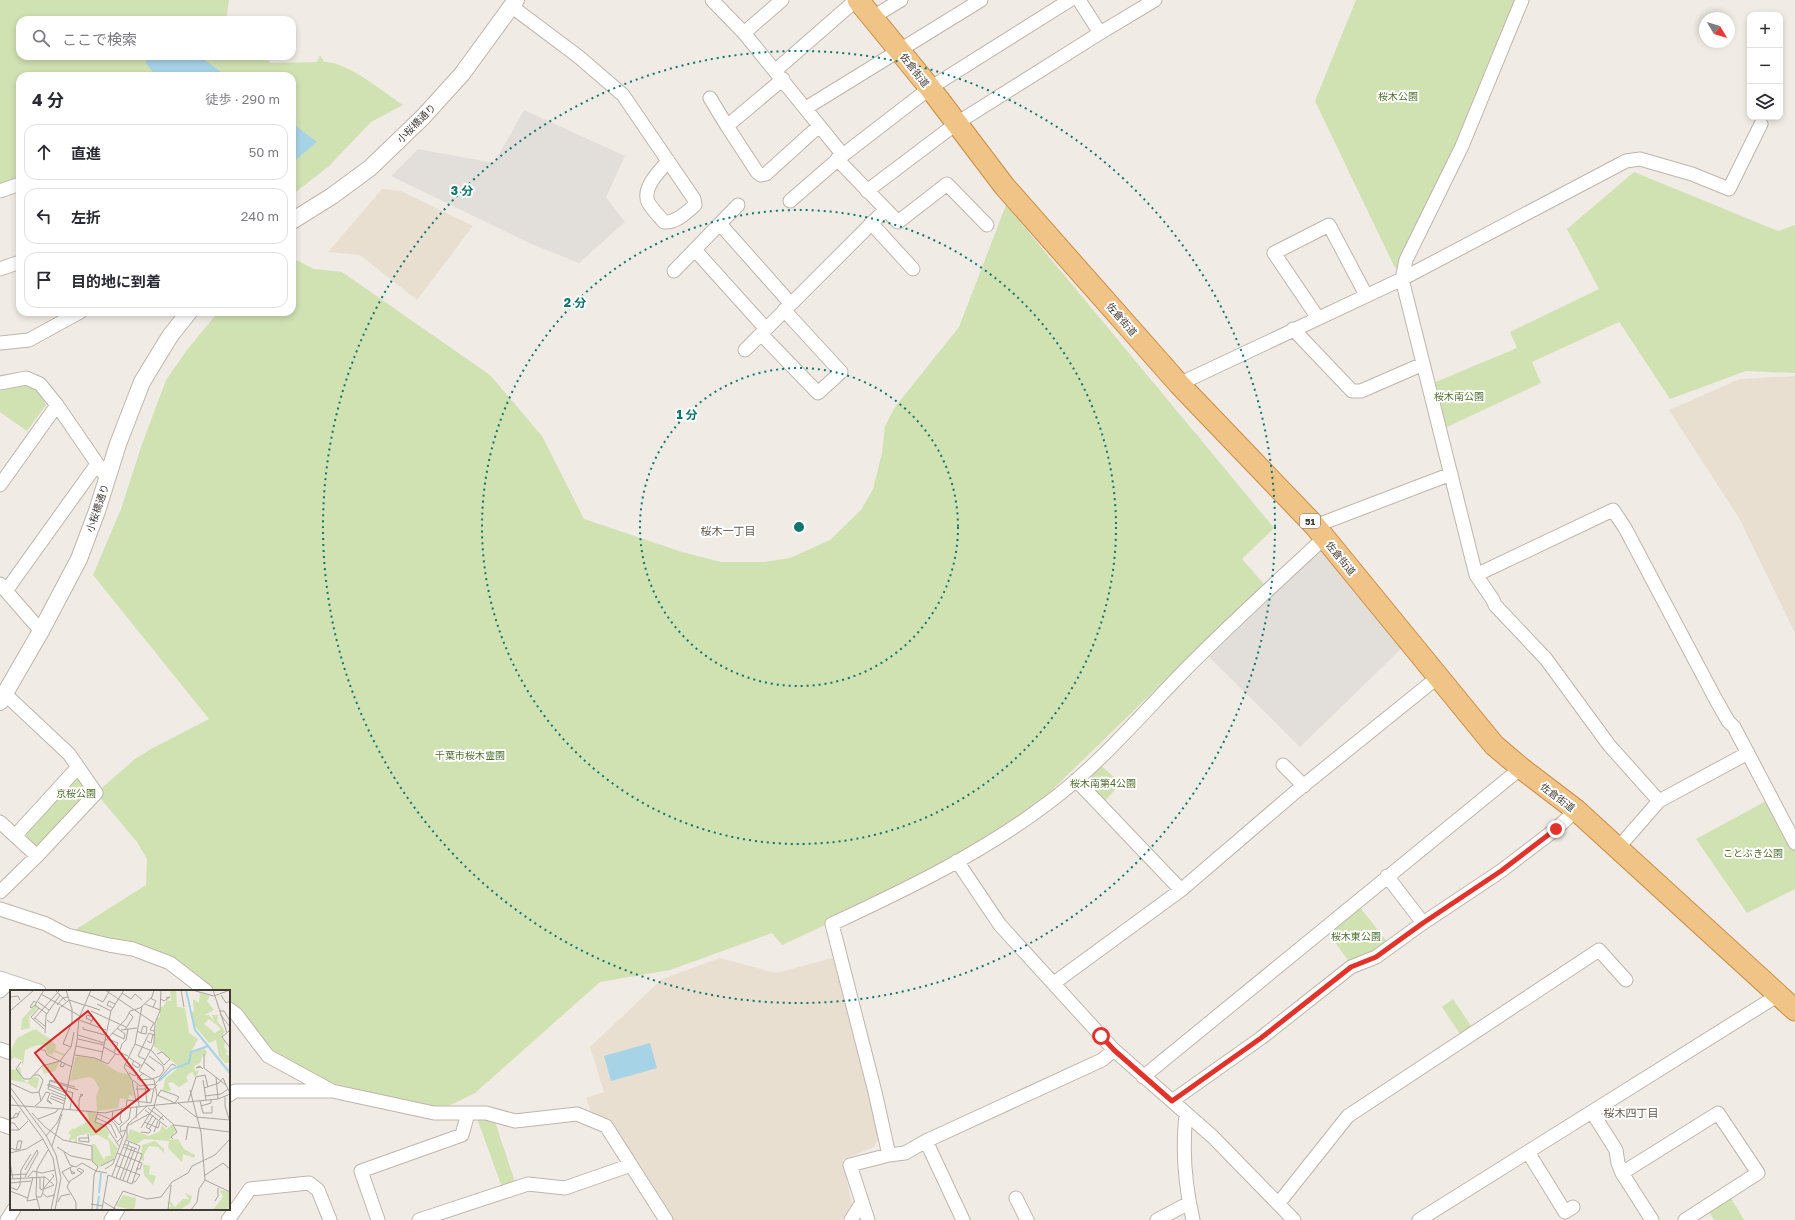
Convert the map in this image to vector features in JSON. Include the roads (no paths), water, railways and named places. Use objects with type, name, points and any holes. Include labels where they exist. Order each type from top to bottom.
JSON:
[{"type":"highway","name":"佐倉街道","points":[[857,0],[900,50],[1005,186],[1179,384],[1319,532],[1494,744],[1521,768],[1576,810],[1780,994],[1795,1010]]},
{"type":"street","points":[[712,0],[744,32],[806,108],[840,157],[867,191],[898,222],[948,184],[987,225]]},
{"type":"street","points":[[744,32],[782,0]]},
{"type":"street","points":[[727,126],[857,0]]},
{"type":"street","points":[[873,17],[900,0]]},
{"type":"street","points":[[806,108],[982,0]]},
{"type":"street","points":[[790,201],[840,157],[930,88],[1070,0]]},
{"type":"street","points":[[1079,0],[1100,33]]},
{"type":"street","points":[[867,191],[957,123],[1155,0]]},
{"type":"street","points":[[1522,0],[1462,146],[1406,260],[1402,279],[1476,575],[1495,605],[1546,660],[1609,745],[1659,801]]},
{"type":"street","points":[[514,3],[623,95],[668,161]]},
{"type":"street","name":"小桜橋通り","points":[[296,218],[332,196],[370,168],[423,117],[462,74],[514,3]]},
{"type":"street","points":[[710,98],[757,172],[761,175],[766,174],[819,126]]},
{"type":"street","points":[[1179,384],[1402,279],[1626,161],[1640,158],[1692,174],[1729,189],[1762,124]]},
{"type":"street","points":[[0,191],[16,185]]},
{"type":"street","points":[[674,271],[738,205]]},
{"type":"street","points":[[745,350],[885,210]]},
{"type":"street","points":[[871,223],[913,268]]},
{"type":"street","points":[[695,250],[818,393],[841,372],[720,224]]},
{"type":"street","points":[[1318,318],[1274,253],[1329,226],[1366,295]]},
{"type":"street","points":[[0,269],[16,263]]},
{"type":"street","points":[[0,343],[29,340],[73,316]]},
{"type":"street","name":"小桜橋通り","points":[[2,698],[41,631],[79,559],[118,444],[142,382],[170,336],[186,316]]},
{"type":"street","points":[[1293,330],[1352,391],[1361,392],[1423,364]]},
{"type":"street","points":[[0,383],[26,378],[40,384],[57,405],[107,478]]},
{"type":"street","points":[[0,485],[57,405]]},
{"type":"street","points":[[41,631],[3,587],[97,464]]},
{"type":"street","points":[[889,1155],[875,1092],[832,924],[894,895],[957,861],[1001,836],[1048,803],[1076,780],[1114,745],[1319,532],[1451,474]]},
{"type":"street","points":[[1476,575],[1613,510],[1625,528],[1715,698],[1748,753],[1794,840]]},
{"type":"street","points":[[1054,983],[1181,890],[1304,786],[1438,677]]},
{"type":"street","points":[[0,892],[37,856],[96,793],[69,754],[2,698]]},
{"type":"street","points":[[1618,848],[1659,801],[1748,753]]},
{"type":"street","points":[[1283,766],[1304,786]]},
{"type":"street","points":[[15,836],[78,767]]},
{"type":"street","points":[[1144,1077],[1387,876],[1521,768]]},
{"type":"street","points":[[1076,780],[1181,890]]},
{"type":"street","points":[[1172,1101],[1261,1038],[1351,967],[1376,957],[1423,923],[1501,871],[1556,829],[1576,810]]},
{"type":"street","points":[[0,822],[37,856]]},
{"type":"street","points":[[957,861],[1000,925],[1114,1050],[1186,1115],[1213,1137],[1294,1220]]},
{"type":"street","points":[[1387,876],[1423,923]]},
{"type":"street","points":[[0,909],[46,924],[67,935],[109,945],[133,948],[170,964],[205,990]]},
{"type":"street","points":[[1278,1204],[1348,1116],[1599,950],[1626,980]]},
{"type":"street","points":[[3,983],[34,990]]},
{"type":"street","points":[[1419,1220],[1780,994]]},
{"type":"street","points":[[230,1010],[236,1014],[268,1056],[332,1092]]},
{"type":"street","points":[[0,1049],[10,1053]]},
{"type":"street","points":[[868,1220],[861,1204],[850,1165],[889,1155],[905,1153],[926,1141],[1102,1060],[1114,1050]]},
{"type":"street","points":[[230,1094],[235,1091],[332,1092],[434,1113],[486,1113],[515,1121],[577,1114],[606,1126],[666,1220]]},
{"type":"street","points":[[1592,1112],[1616,1150],[1618,1163],[1622,1173],[1652,1220]]},
{"type":"street","points":[[378,1220],[361,1171],[462,1135],[468,1113]]},
{"type":"street","points":[[1622,1173],[1718,1113],[1758,1174],[1685,1220]]},
{"type":"street","points":[[1186,1115],[1184,1152],[1189,1203],[1194,1220]]},
{"type":"street","points":[[0,1124],[10,1128]]},
{"type":"street","points":[[926,1141],[963,1220]]},
{"type":"street","points":[[1528,1152],[1565,1212]]},
{"type":"street","points":[[419,1220],[528,1184],[565,1188],[631,1165]]},
{"type":"street","points":[[228,1220],[250,1189],[309,1183],[318,1190],[330,1220]]},
{"type":"street","points":[[1016,1198],[1027,1220]]},
{"type":"street","points":[[1157,1220],[1189,1203]]},
{"type":"street","points":[[851,1220],[861,1204]]},
{"type":"street","points":[[7,1220],[13,1210]]},
{"type":"street","points":[[111,1220],[117,1210]]},
{"type":"water","points":[[146,60],[205,60],[221,72],[153,72],[146,63]]},
{"type":"water","points":[[296,126],[317,142],[296,160]]},
{"type":"water","points":[[650,1043],[657,1068],[611,1081],[604,1056]]},
{"type":"district","name":"桜木一丁目","points":[[728,530]]},
{"type":"district","name":"桜木四丁目","points":[[1631,1112]]},
{"type":"park label","name":"桜木公園","points":[[1398,96]]},
{"type":"park label","name":"桜木南公園","points":[[1459,396]]},
{"type":"park label","name":"千葉市桜木霊園","points":[[470,755]]},
{"type":"park label","name":"桜木南第4公園","points":[[1103,783]]},
{"type":"park label","name":"京桜公園","points":[[76,793]]},
{"type":"park label","name":"ことぶき公園","points":[[1753,853]]},
{"type":"park label","name":"桜木東公園","points":[[1356,936]]}]
